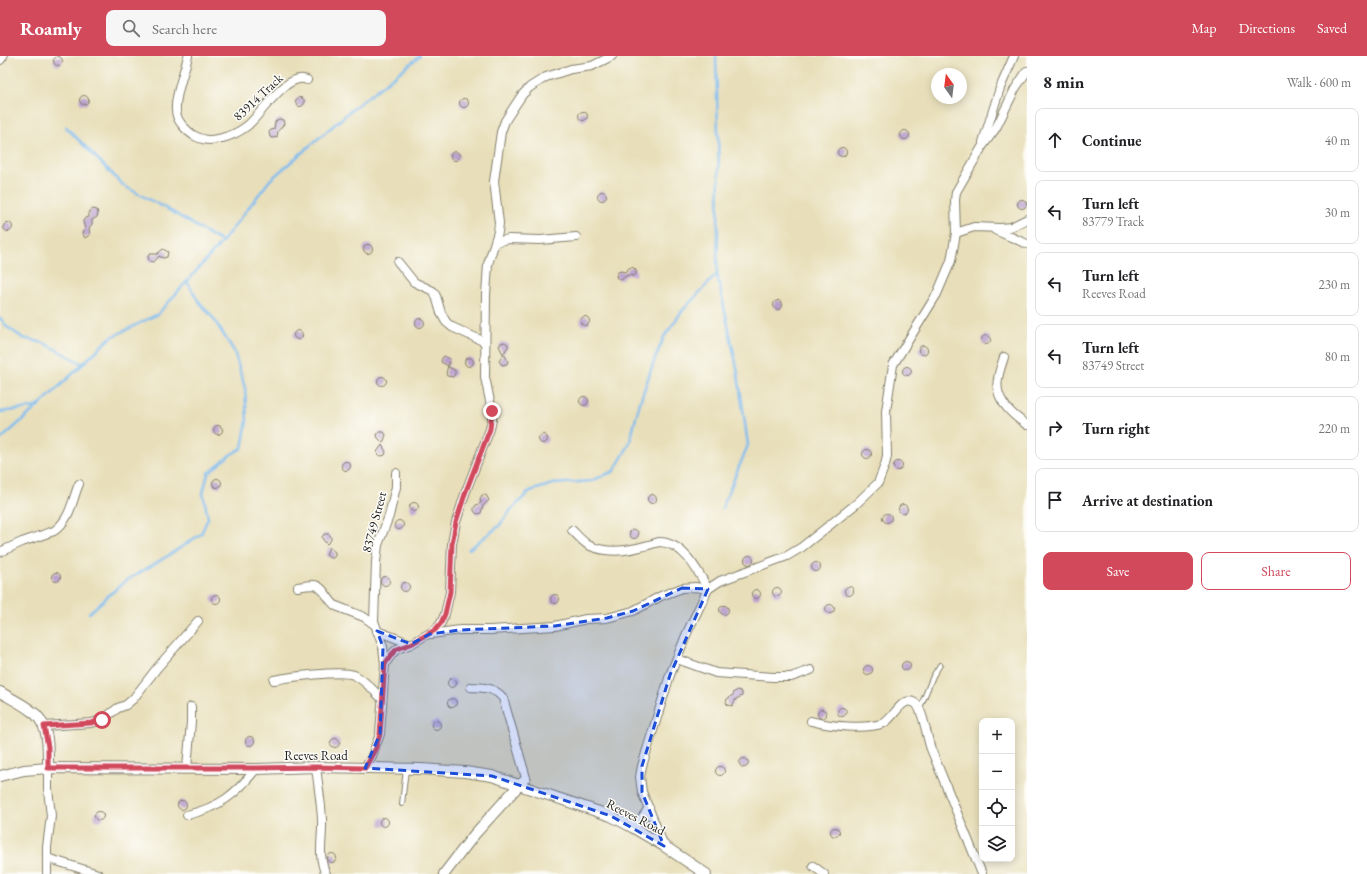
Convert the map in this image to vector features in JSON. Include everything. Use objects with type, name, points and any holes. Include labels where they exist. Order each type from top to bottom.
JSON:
[{"type":"street","name":"83914 Track","points":[[188,56],[177,96],[177,116],[190,132],[199,139],[208,141],[224,138],[240,131],[256,116],[272,97],[289,84],[302,78],[307,80]]},
{"type":"street","points":[[385,664],[397,649],[411,644],[430,634],[441,623],[448,605],[450,592],[452,544],[456,522],[492,420],[490,400],[485,377],[487,274],[488,264],[496,242],[499,223],[494,181],[501,132],[505,121],[522,95],[530,87],[546,77],[571,69],[592,66],[612,56]]},
{"type":"street","points":[[982,147],[1000,88],[1014,56]]},
{"type":"street","points":[[664,846],[640,784],[642,766],[662,696],[687,633],[708,589],[720,581],[787,556],[802,547],[856,504],[878,483],[887,456],[886,411],[893,365],[937,294],[951,261],[956,233],[956,192],[982,147],[996,128],[1015,89],[1027,71]]},
{"type":"street","points":[[956,233],[974,227],[1011,227],[1027,219]]},
{"type":"street","points":[[989,227],[1027,244]]},
{"type":"street","points":[[496,242],[509,239],[540,240],[576,237]]},
{"type":"street","points":[[398,262],[414,282],[433,291],[446,322],[452,327],[485,342]]},
{"type":"street","points":[[1004,357],[998,379],[999,393],[1009,411],[1027,425]]},
{"type":"street","name":"83749 Street","points":[[365,768],[374,752],[380,734],[385,664],[383,647],[376,628],[377,549],[391,509],[396,487],[396,473]]},
{"type":"street","points":[[0,552],[22,542],[54,531],[58,528],[70,511],[80,484]]},
{"type":"street","points":[[572,530],[588,544],[596,548],[610,550],[622,551],[659,542],[671,544],[697,568],[708,589]]},
{"type":"street","points":[[298,587],[315,585],[321,588],[332,604],[370,620],[376,628],[411,644]]},
{"type":"street","points":[[430,634],[460,630],[490,630],[555,626],[586,619],[607,618],[633,611],[661,596],[682,588],[689,587],[708,589]]},
{"type":"street","points":[[44,726],[96,722],[102,720],[118,708],[126,705],[133,699],[157,668],[198,621]]},
{"type":"street","points":[[677,659],[716,673],[791,677],[811,670]]},
{"type":"street","points":[[274,680],[288,677],[347,673],[360,678],[382,699]]},
{"type":"street","points":[[444,874],[474,835],[523,781],[503,698],[498,692],[492,689],[471,687]]},
{"type":"street","points":[[0,692],[32,710],[40,718],[44,726],[48,747],[48,789],[51,816],[47,842],[47,874]]},
{"type":"street","points":[[811,721],[839,726],[867,727],[888,721],[905,702],[913,702],[920,708],[931,749],[982,874]]},
{"type":"street","points":[[187,768],[191,707]]},
{"type":"street","points":[[316,767],[322,821],[320,851],[321,860],[326,874]]},
{"type":"street","name":"Reeves Road","points":[[0,776],[24,770],[48,768],[316,767],[406,769],[458,772],[492,776],[523,781],[611,816],[664,846],[698,872]]},
{"type":"street","points":[[187,815],[208,809],[219,803],[235,791],[256,768]]},
{"type":"street","points":[[632,827],[641,819],[649,808]]},
{"type":"street","points":[[47,858],[98,874]]},
{"type":"street","points":[[813,866],[824,874]]},
{"type":"lane","points":[[920,708],[933,676],[940,665]]},
{"type":"lane","points":[[402,804],[406,769]]},
{"type":"highlighted area","points":[[682,588],[708,589],[670,675],[642,766],[642,792],[664,846],[611,816],[492,776],[365,768],[380,734],[383,647],[377,631],[411,644],[430,634],[460,630],[555,626],[607,618],[633,611]]},
{"type":"building","points":[[56,57],[60,57],[62,61],[60,65],[56,65],[54,63],[54,59]]},
{"type":"building","points":[[84,95],[89,100],[84,105],[79,100]]},
{"type":"building","points":[[300,97],[305,102],[300,107],[295,102]]},
{"type":"building","points":[[464,98],[469,103],[464,108],[459,103]]},
{"type":"building","points":[[581,112],[585,112],[587,116],[585,120],[581,120],[579,118],[579,114]]},
{"type":"building","points":[[279,119],[283,120],[284,124],[278,131],[277,137],[272,138],[270,137],[269,132],[274,129],[275,122]]},
{"type":"building","points":[[905,130],[910,135],[905,140],[900,135]]},
{"type":"building","points":[[840,148],[844,148],[846,152],[844,156],[840,156],[838,154],[838,150]]},
{"type":"building","points":[[453,152],[457,152],[459,156],[457,160],[453,160],[451,158],[451,154]]},
{"type":"building","points":[[600,192],[604,192],[606,196],[604,200],[600,200],[598,198],[598,194]]},
{"type":"building","points":[[1020,200],[1024,200],[1026,204],[1024,208],[1020,208],[1018,206],[1018,202]]},
{"type":"building","points":[[93,209],[97,210],[98,214],[97,217],[92,220],[92,224],[89,228],[90,235],[85,238],[82,233],[85,229],[83,221],[85,218],[89,217],[89,212]]},
{"type":"building","points":[[6,223],[10,223],[12,227],[10,231],[6,231],[4,229],[4,225]]},
{"type":"building","points":[[366,245],[370,245],[372,249],[370,253],[366,253],[364,251],[364,247]]},
{"type":"building","points":[[163,249],[168,252],[167,257],[163,258],[159,256],[154,262],[149,261],[148,256],[150,254],[157,254]]},
{"type":"building","points":[[632,267],[636,271],[634,276],[627,275],[621,280],[616,277],[618,272],[625,272]]},
{"type":"building","points":[[778,300],[783,305],[778,310],[773,305]]},
{"type":"building","points":[[583,317],[587,317],[589,321],[587,325],[583,325],[581,323],[581,319]]},
{"type":"building","points":[[420,318],[425,323],[420,328],[415,323]]},
{"type":"building","points":[[298,330],[303,335],[298,340],[293,335]]},
{"type":"building","points":[[984,336],[988,336],[990,340],[988,344],[984,344],[982,342],[982,338]]},
{"type":"building","points":[[504,342],[508,344],[508,347],[503,354],[499,346]]},
{"type":"building","points":[[921,346],[925,346],[927,350],[925,354],[921,354],[919,352],[919,348]]},
{"type":"building","points":[[504,354],[508,361],[507,364],[502,365],[499,361]]},
{"type":"building","points":[[444,356],[450,359],[448,367],[455,370],[453,377],[447,376],[446,373],[448,366],[441,362]]},
{"type":"building","points":[[467,358],[471,358],[473,362],[471,366],[467,366],[465,364],[465,360]]},
{"type":"building","points":[[905,367],[909,367],[911,371],[909,375],[905,375],[903,373],[903,369]]},
{"type":"building","points":[[380,377],[384,377],[386,381],[384,385],[380,385],[378,383],[378,379]]},
{"type":"building","points":[[582,397],[586,397],[588,401],[586,405],[582,405],[580,403],[580,399]]},
{"type":"building","points":[[218,425],[223,430],[218,435],[213,430]]},
{"type":"building","points":[[379,432],[384,432],[386,435],[383,443],[378,438],[377,435]]},
{"type":"building","points":[[541,435],[545,435],[547,439],[545,443],[541,443],[539,441],[539,437]]},
{"type":"building","points":[[382,445],[386,452],[385,455],[382,456],[378,455],[377,452]]},
{"type":"building","points":[[865,450],[869,450],[871,454],[869,458],[865,458],[863,456],[863,452]]},
{"type":"building","points":[[344,462],[348,462],[350,466],[348,470],[344,470],[342,468],[342,464]]},
{"type":"building","points":[[896,462],[900,462],[902,466],[900,470],[896,470],[894,468],[894,464]]},
{"type":"building","points":[[215,479],[219,479],[221,483],[219,487],[215,487],[213,485],[213,481]]},
{"type":"building","points":[[482,495],[486,495],[489,500],[483,506],[481,513],[477,514],[474,511],[474,508],[476,505],[481,503],[480,499]]},
{"type":"building","points":[[650,495],[654,495],[656,499],[654,503],[650,503],[648,501],[648,497]]},
{"type":"building","points":[[412,503],[416,503],[418,507],[416,511],[412,511],[410,509],[410,505]]},
{"type":"building","points":[[903,504],[908,509],[903,514],[898,509]]},
{"type":"building","points":[[887,513],[892,518],[887,523],[882,518]]},
{"type":"building","points":[[397,521],[401,521],[403,525],[401,529],[397,529],[395,527],[395,523]]},
{"type":"building","points":[[632,530],[636,530],[638,534],[636,538],[632,538],[630,536],[630,532]]},
{"type":"building","points":[[324,534],[329,534],[331,537],[331,540],[327,544],[322,537]]},
{"type":"building","points":[[329,547],[335,552],[335,556],[333,558],[326,555]]},
{"type":"building","points":[[747,556],[751,556],[753,560],[751,564],[747,564],[745,562],[745,558]]},
{"type":"building","points":[[814,563],[818,563],[820,567],[818,571],[814,571],[812,569],[812,565]]},
{"type":"building","points":[[54,573],[58,573],[60,577],[58,581],[54,581],[52,579],[52,575]]},
{"type":"building","points":[[383,577],[387,577],[389,581],[387,585],[383,585],[381,583],[381,579]]},
{"type":"building","points":[[405,582],[410,587],[405,592],[400,587]]},
{"type":"building","points":[[849,586],[854,591],[849,596],[844,591]]},
{"type":"building","points":[[777,587],[782,592],[777,597],[772,592]]},
{"type":"building","points":[[756,589],[761,594],[756,599],[751,594]]},
{"type":"building","points":[[555,594],[560,599],[555,604],[550,599]]},
{"type":"building","points":[[214,595],[218,595],[220,599],[218,603],[214,603],[212,601],[212,597]]},
{"type":"building","points":[[830,604],[835,609],[830,614],[825,609]]},
{"type":"building","points":[[722,606],[726,606],[728,610],[726,614],[722,614],[720,612],[720,608]]},
{"type":"building","points":[[904,662],[908,662],[910,666],[908,670],[904,670],[902,668],[902,664]]},
{"type":"building","points":[[868,665],[873,670],[868,675],[863,670]]},
{"type":"building","points":[[452,678],[457,683],[452,688],[447,683]]},
{"type":"building","points":[[738,690],[742,692],[742,696],[736,699],[732,706],[728,705],[726,703],[727,699]]},
{"type":"building","points":[[452,698],[457,703],[452,708],[447,703]]},
{"type":"building","points":[[842,707],[847,712],[842,717],[837,712]]},
{"type":"building","points":[[820,710],[824,710],[826,714],[824,718],[820,718],[818,716],[818,712]]},
{"type":"building","points":[[434,721],[438,721],[440,725],[438,729],[434,729],[432,727],[432,723]]},
{"type":"building","points":[[248,737],[252,737],[254,741],[252,745],[248,745],[246,743],[246,739]]},
{"type":"building","points":[[335,738],[340,743],[335,748],[330,743]]},
{"type":"building","points":[[742,759],[746,759],[748,763],[746,767],[742,767],[740,765],[740,761]]},
{"type":"building","points":[[718,767],[722,767],[724,771],[722,775],[718,775],[716,773],[716,769]]},
{"type":"building","points":[[182,800],[187,805],[182,810],[177,805]]},
{"type":"building","points":[[97,812],[101,812],[103,816],[101,820],[97,820],[95,818],[95,814]]},
{"type":"building","points":[[382,818],[386,818],[388,822],[386,826],[382,826],[380,824],[380,820]]},
{"type":"building","points":[[833,828],[837,828],[839,832],[837,836],[833,836],[831,834],[831,830]]},
{"type":"building","points":[[330,854],[334,854],[336,858],[334,862],[330,862],[328,860],[328,856]]},
{"type":"waterway","points":[[0,440],[45,400],[110,338],[158,314],[222,242],[270,180],[355,107],[420,56]]},
{"type":"waterway","points":[[716,56],[719,173],[717,274],[737,368],[748,445],[722,508]]},
{"type":"waterway","points":[[66,127],[124,186],[169,210],[222,242]]},
{"type":"waterway","points":[[469,549],[499,526],[510,511],[530,491],[553,484],[591,481],[614,471],[629,445],[640,402],[664,337],[683,310],[717,274]]},
{"type":"waterway","points":[[89,613],[124,582],[201,534],[208,518],[203,493],[208,473],[230,455],[242,448],[247,421],[245,388],[234,351],[213,318],[197,299],[187,281]]},
{"type":"waterway","points":[[0,318],[7,327],[23,338],[44,343],[83,364]]},
{"type":"waterway","points":[[0,412],[37,407]]},
{"type":"route","points":[[102,720],[91,723],[44,726],[48,747],[48,768],[365,768],[376,748],[380,734],[385,664],[397,649],[411,644],[435,630],[441,623],[445,614],[450,592],[452,544],[456,522],[466,491],[490,429],[492,411]]}]
